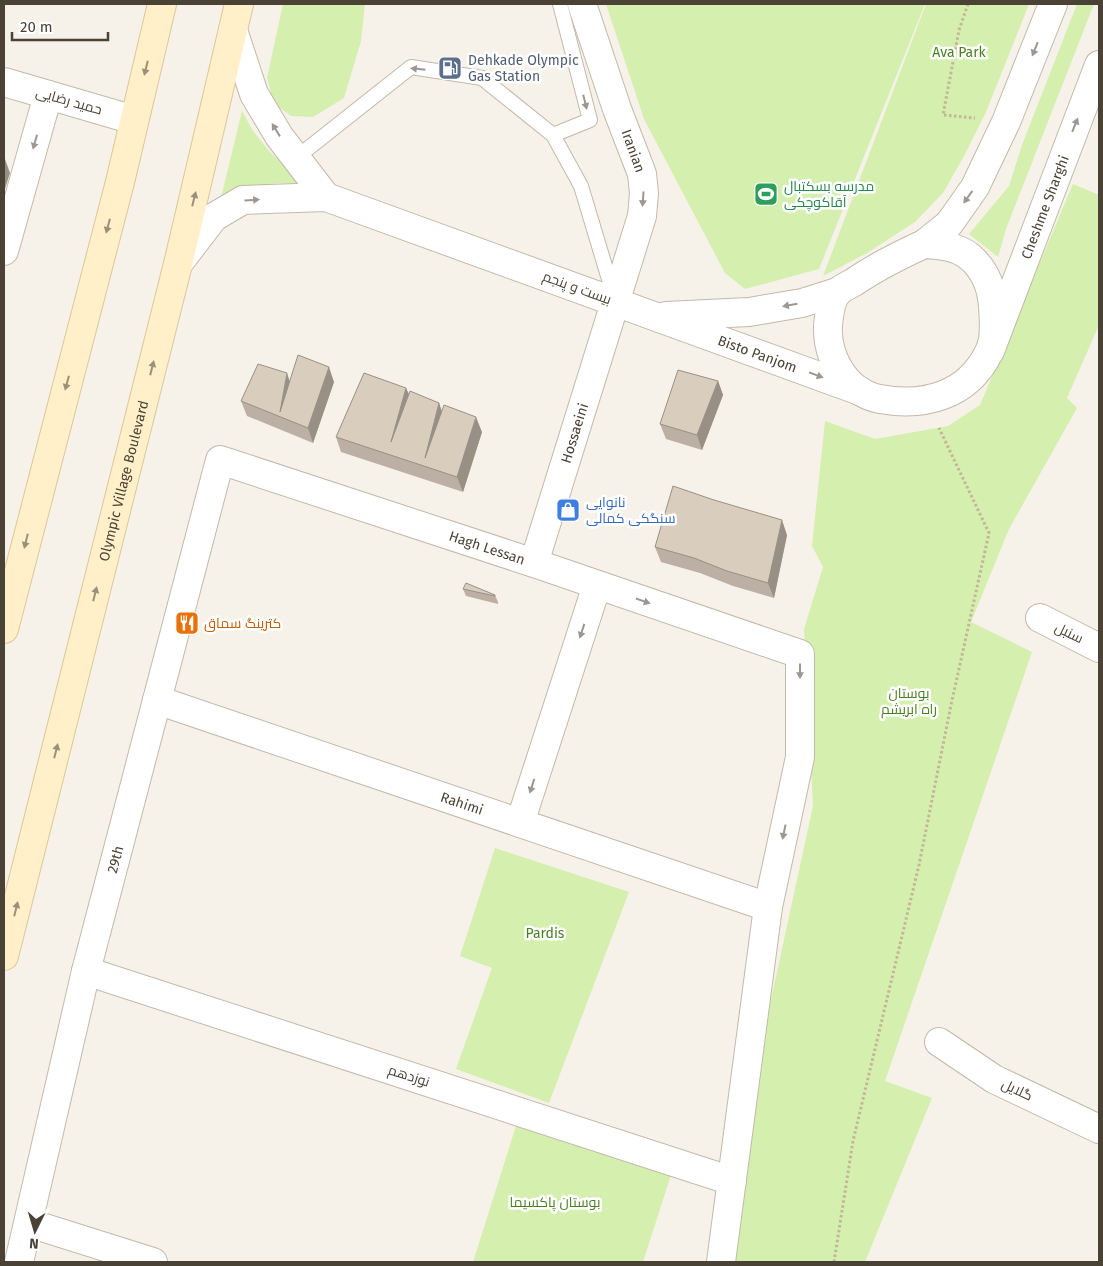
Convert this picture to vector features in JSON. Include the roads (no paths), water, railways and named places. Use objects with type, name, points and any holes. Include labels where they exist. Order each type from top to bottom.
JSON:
[{"type":"main road","points":[[4,629],[117,191],[162,4]]},
{"type":"main road","name":"Olympic Village Boulevard","points":[[4,956],[178,264],[239,4]]},
{"type":"street","name":"Iranian","points":[[582,4],[617,109],[642,174],[644,193],[642,216],[616,302]]},
{"type":"street","points":[[924,244],[948,246],[955,249],[969,256],[985,273],[993,295],[994,321],[990,351],[974,375],[951,392],[926,401],[898,402],[876,398],[860,391],[844,376],[834,362],[827,328],[830,308],[837,292],[879,266],[924,244],[949,224],[975,187],[1006,122],[1053,4]]},
{"type":"street","points":[[233,30],[254,94],[279,136],[326,197]]},
{"type":"street","name":"Cheshme Sharghi","points":[[990,351],[1099,64]]},
{"type":"street","name":"حمید رضایی","points":[[4,82],[134,120]]},
{"type":"street","points":[[4,251],[48,95]]},
{"type":"street","points":[[178,264],[214,217],[243,200],[326,197]]},
{"type":"street","name":"بیست و پنجم","points":[[326,197],[655,317],[749,312],[802,303],[837,292]]},
{"type":"street","name":"Hossaeini","points":[[534,564],[616,302]]},
{"type":"street","name":"Bisto Panjom","points":[[655,317],[860,391]]},
{"type":"street","name":"Hagh Lessan","points":[[220,460],[800,654],[800,757],[768,907]]},
{"type":"street","name":"29th","points":[[19,1262],[86,971],[220,460]]},
{"type":"street","points":[[520,823],[596,585]]},
{"type":"street","name":"سنبل","points":[[1040,618],[1099,648]]},
{"type":"street","name":"Rahimi","points":[[157,700],[768,907]]},
{"type":"street","points":[[721,1262],[768,907]]},
{"type":"street","name":"نوزدهم","points":[[86,971],[732,1181]]},
{"type":"street","name":"گلایل","points":[[939,1042],[994,1079],[1099,1129]]},
{"type":"street","points":[[29,1223],[152,1262]]},
{"type":"lane","points":[[553,136],[590,120],[560,4]]},
{"type":"lane","points":[[296,158],[411,67],[482,78],[553,136],[581,186],[616,302]]},
{"type":"place","name":"Dehkade Olympic Gas Station","points":[[450,68]]},
{"type":"place","name":"مدرسه بسکتبال آقاکوچکی","points":[[766,194]]},
{"type":"place","name":"نانوایی سنگکی کمالی","points":[[568,510]]},
{"type":"place","name":"کترینگ سماق","points":[[187,623]]},
{"type":"park label","name":"Ava Park","points":[[959,52]]},
{"type":"park label","name":"بوستان راه ابریشم","points":[[909,702]]},
{"type":"park label","name":"Pardis","points":[[545,933]]},
{"type":"park label","name":"بوستان پاکسیما","points":[[555,1202]]}]
